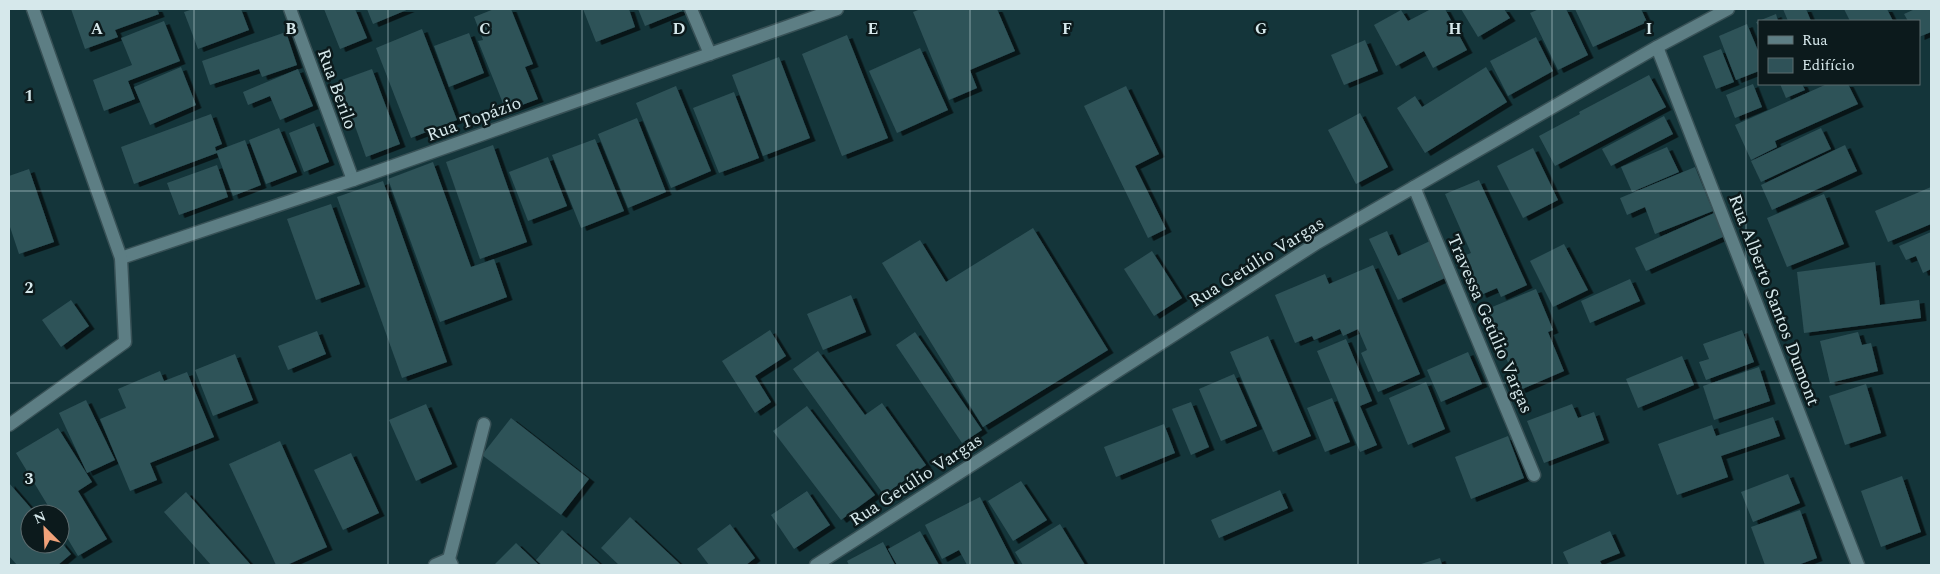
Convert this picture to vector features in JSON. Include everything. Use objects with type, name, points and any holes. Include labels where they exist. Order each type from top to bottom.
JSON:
[{"type":"street","points":[[9,425],[125,342],[121,258],[33,9]]},
{"type":"street","name":"Rua Berilo","points":[[290,9],[352,180]]},
{"type":"street","points":[[691,9],[710,54]]},
{"type":"street","name":"Rua Topázio","points":[[121,258],[352,180],[837,9]]},
{"type":"street","name":"Rua Getúlio Vargas","points":[[816,565],[1309,248],[1657,47],[1728,9]]},
{"type":"street","name":"Rua Alberto Santos Dumont","points":[[1657,47],[1858,565]]},
{"type":"street","name":"Travessa Getúlio Vargas","points":[[1414,187],[1534,475]]},
{"type":"street","points":[[435,565],[451,562],[484,424]]},
{"type":"building","points":[[71,9],[157,9],[159,14],[115,30],[118,37],[85,49]]},
{"type":"building","points":[[193,9],[241,9],[249,30],[198,49],[184,12]]},
{"type":"building","points":[[324,9],[355,9],[367,38],[340,49]]},
{"type":"building","points":[[367,9],[409,9],[373,24]]},
{"type":"building","points":[[494,9],[511,9],[533,64],[525,67],[538,99],[506,111],[478,41],[483,40],[474,17]]},
{"type":"building","points":[[583,9],[629,9],[635,27],[596,42]]},
{"type":"building","points":[[638,9],[682,9],[682,11],[645,26]]},
{"type":"building","points":[[921,9],[997,9],[1015,51],[970,70],[977,88],[949,100],[913,12]]},
{"type":"building","points":[[1431,9],[1445,9],[1467,50],[1433,68],[1424,51],[1396,66],[1374,25],[1401,10],[1408,21]]},
{"type":"building","points":[[1461,9],[1504,9],[1510,18],[1478,37]]},
{"type":"building","points":[[1539,9],[1566,9],[1588,55],[1558,70],[1530,13]]},
{"type":"building","points":[[1575,9],[1641,9],[1647,22],[1593,47]]},
{"type":"building","points":[[1783,9],[1806,9],[1811,20],[1788,20]]},
{"type":"building","points":[[1844,9],[1887,9],[1892,20],[1850,20]]},
{"type":"building","points":[[1915,9],[1931,9],[1931,32],[1920,37],[1920,20],[1907,20],[1904,14]]},
{"type":"building","points":[[1776,14],[1778,20],[1761,20]]},
{"type":"building","points":[[164,21],[180,61],[128,81],[135,99],[104,111],[93,80],[132,65],[121,38]]},
{"type":"building","points":[[1747,24],[1758,51],[1758,71],[1736,80],[1719,36]]},
{"type":"building","points":[[422,29],[457,120],[411,138],[376,48]]},
{"type":"building","points":[[286,32],[297,65],[262,77],[259,69],[210,85],[202,61]]},
{"type":"building","points":[[469,33],[484,73],[449,87],[434,46]]},
{"type":"building","points":[[847,35],[888,138],[842,156],[802,54]]},
{"type":"building","points":[[1536,37],[1553,71],[1508,96],[1490,61]]},
{"type":"building","points":[[1365,40],[1378,71],[1344,85],[1331,55]]},
{"type":"building","points":[[920,48],[948,110],[897,133],[869,71]]},
{"type":"building","points":[[1721,49],[1734,82],[1716,89],[1703,56]]},
{"type":"building","points":[[779,57],[810,138],[763,156],[732,75]]},
{"type":"building","points":[[181,67],[196,105],[150,125],[134,87]]},
{"type":"building","points":[[1486,67],[1507,102],[1425,153],[1397,108],[1415,96],[1422,107]]},
{"type":"building","points":[[298,69],[313,106],[280,120],[270,96],[248,105],[243,92]]},
{"type":"building","points":[[372,69],[400,144],[366,157],[339,81]]},
{"type":"building","points":[[1649,75],[1666,107],[1555,166],[1539,136],[1580,114],[1579,112]]},
{"type":"building","points":[[1753,84],[1762,107],[1735,118],[1726,95]]},
{"type":"building","points":[[1780,85],[1802,85],[1805,90],[1786,98]]},
{"type":"building","points":[[1825,85],[1848,85],[1858,104],[1775,141],[1777,147],[1751,160],[1735,125]]},
{"type":"building","points":[[676,86],[711,171],[671,188],[636,103]]},
{"type":"building","points":[[1126,86],[1159,154],[1135,166],[1166,229],[1148,238],[1084,106]]},
{"type":"building","points":[[734,92],[759,158],[719,173],[693,108]]},
{"type":"building","points":[[1360,113],[1388,167],[1356,184],[1328,130]]},
{"type":"building","points":[[211,114],[222,144],[215,147],[216,151],[245,140],[261,185],[233,196],[217,153],[134,184],[121,147]]},
{"type":"building","points":[[1664,116],[1673,134],[1611,166],[1602,149]]},
{"type":"building","points":[[637,118],[666,192],[628,208],[598,134]]},
{"type":"building","points":[[314,123],[329,162],[304,172],[289,133]]},
{"type":"building","points":[[279,128],[297,172],[266,184],[249,140]]},
{"type":"building","points":[[1821,128],[1831,149],[1761,182],[1751,161]]},
{"type":"building","points":[[595,139],[624,211],[581,228],[552,155]]},
{"type":"building","points":[[493,145],[527,242],[480,259],[446,162]]},
{"type":"building","points":[[1845,145],[1857,171],[1772,210],[1761,185]]},
{"type":"building","points":[[1667,147],[1679,172],[1632,192],[1621,167]]},
{"type":"building","points":[[1533,148],[1558,200],[1523,218],[1497,166]]},
{"type":"building","points":[[548,157],[567,206],[528,221],[509,172]]},
{"type":"building","points":[[433,162],[471,267],[494,259],[507,297],[440,322],[388,179]]},
{"type":"building","points":[[217,165],[228,197],[179,215],[167,183]]},
{"type":"building","points":[[1695,167],[1713,211],[1655,234],[1645,207],[1627,215],[1620,198]]},
{"type":"building","points":[[29,169],[54,242],[19,254],[9,224],[9,176]]},
{"type":"building","points":[[1479,180],[1527,285],[1501,297],[1497,288],[1481,295],[1463,256],[1471,253],[1445,194]]},
{"type":"building","points":[[383,181],[447,362],[402,378],[337,197]]},
{"type":"building","points":[[1931,187],[1931,224],[1888,242],[1875,211]]},
{"type":"building","points":[[1824,194],[1844,244],[1787,267],[1767,218]]},
{"type":"building","points":[[331,204],[360,284],[316,300],[287,219]]},
{"type":"building","points":[[1714,213],[1725,236],[1646,271],[1635,248]]},
{"type":"building","points":[[1033,228],[1108,350],[983,427],[882,263],[920,240],[946,282]]},
{"type":"building","points":[[1387,231],[1398,256],[1430,241],[1447,277],[1398,300],[1369,239]]},
{"type":"building","points":[[1931,232],[1931,269],[1923,273],[1916,256],[1906,260],[1899,246]]},
{"type":"building","points":[[1564,244],[1588,290],[1553,307],[1530,261]]},
{"type":"building","points":[[1152,251],[1182,298],[1154,316],[1124,269]]},
{"type":"building","points":[[1875,262],[1880,305],[1919,300],[1921,318],[1804,333],[1797,272]]},
{"type":"building","points":[[1373,265],[1420,374],[1378,392],[1361,353],[1367,350],[1358,329],[1343,336],[1340,329],[1314,340],[1312,336],[1295,343],[1275,295],[1325,274],[1329,284]]},
{"type":"building","points":[[1630,279],[1640,301],[1590,323],[1581,301]]},
{"type":"building","points":[[1536,289],[1553,330],[1548,332],[1564,371],[1520,390],[1485,310]]},
{"type":"building","points":[[851,295],[866,332],[823,350],[807,314]]},
{"type":"building","points":[[71,300],[89,326],[61,347],[42,320]]},
{"type":"building","points":[[770,330],[786,356],[755,376],[771,402],[755,413],[722,361]]},
{"type":"building","points":[[1742,330],[1754,362],[1706,380],[1699,362],[1709,359],[1703,344]]},
{"type":"building","points":[[317,331],[326,354],[288,370],[278,346]]},
{"type":"building","points":[[915,332],[982,430],[962,443],[896,345]]},
{"type":"building","points":[[1858,332],[1862,345],[1871,343],[1878,371],[1830,383],[1820,341]]},
{"type":"building","points":[[1268,336],[1311,436],[1273,452],[1230,352]]},
{"type":"building","points":[[1346,339],[1372,401],[1360,406],[1377,445],[1360,452],[1317,351]]},
{"type":"building","points":[[818,351],[865,415],[882,403],[926,465],[884,495],[793,369]]},
{"type":"building","points":[[1468,352],[1482,384],[1441,402],[1427,370]]},
{"type":"building","points":[[235,354],[253,400],[213,416],[195,370]]},
{"type":"building","points":[[1682,356],[1694,385],[1638,408],[1626,379]]},
{"type":"building","points":[[1759,367],[1770,401],[1714,420],[1703,386]]},
{"type":"building","points":[[160,371],[164,381],[187,372],[214,437],[150,463],[157,480],[130,491],[100,419],[126,408],[118,389]]},
{"type":"building","points":[[1234,374],[1257,426],[1221,441],[1199,389]]},
{"type":"building","points":[[1426,382],[1445,429],[1408,445],[1389,398]]},
{"type":"building","points":[[1866,384],[1881,433],[1845,445],[1829,396]]},
{"type":"building","points":[[1332,398],[1350,442],[1325,452],[1307,408]]},
{"type":"building","points":[[86,400],[115,460],[87,473],[59,413]]},
{"type":"building","points":[[1191,402],[1209,447],[1191,455],[1172,409]]},
{"type":"building","points":[[426,404],[452,464],[416,481],[389,420]]},
{"type":"building","points":[[1572,404],[1578,418],[1594,412],[1604,440],[1544,463],[1527,421]]},
{"type":"building","points":[[807,406],[875,495],[841,520],[773,431]]},
{"type":"building","points":[[1773,417],[1780,436],[1721,456],[1728,477],[1677,495],[1658,444],[1712,425],[1716,436]]},
{"type":"building","points":[[511,418],[589,479],[561,515],[482,455]]},
{"type":"building","points":[[1164,424],[1175,453],[1116,477],[1104,447]]},
{"type":"building","points":[[58,428],[92,482],[78,491],[107,539],[78,556],[70,543],[70,504],[47,504],[16,453]]},
{"type":"building","points":[[1508,436],[1524,478],[1471,499],[1455,457]]},
{"type":"building","points":[[280,441],[327,547],[287,565],[276,565],[229,464]]},
{"type":"building","points":[[351,453],[379,513],[343,530],[314,470]]},
{"type":"building","points":[[1788,474],[1800,503],[1753,522],[1741,492]]},
{"type":"building","points":[[1902,476],[1921,532],[1881,547],[1861,491]]},
{"type":"building","points":[[1021,481],[1047,520],[1013,541],[988,501]]},
{"type":"building","points":[[9,483],[27,504],[20,504],[20,554],[71,554],[58,565],[17,565],[9,556]]},
{"type":"building","points":[[1280,490],[1288,508],[1219,538],[1211,520]]},
{"type":"building","points":[[807,491],[830,525],[794,549],[771,515]]},
{"type":"building","points":[[186,492],[251,565],[211,565],[164,512]]},
{"type":"building","points":[[980,497],[1015,565],[967,565],[959,550],[942,559],[925,525]]},
{"type":"building","points":[[1800,510],[1817,558],[1798,565],[1765,565],[1751,527]]},
{"type":"building","points":[[630,517],[681,565],[619,565],[601,548]]},
{"type":"building","points":[[730,524],[755,558],[746,565],[709,565],[697,549]]},
{"type":"building","points":[[1060,524],[1085,565],[1023,565],[1015,552]]},
{"type":"building","points":[[562,530],[601,565],[542,565],[536,560]]},
{"type":"building","points":[[920,531],[939,565],[897,565],[888,549]]},
{"type":"building","points":[[1610,531],[1620,553],[1600,561],[1602,565],[1569,565],[1563,552]]},
{"type":"building","points":[[883,542],[895,565],[849,565],[847,561]]},
{"type":"building","points":[[516,543],[539,565],[494,565]]},
{"type":"building","points":[[1440,558],[1442,565],[1418,565]]}]
